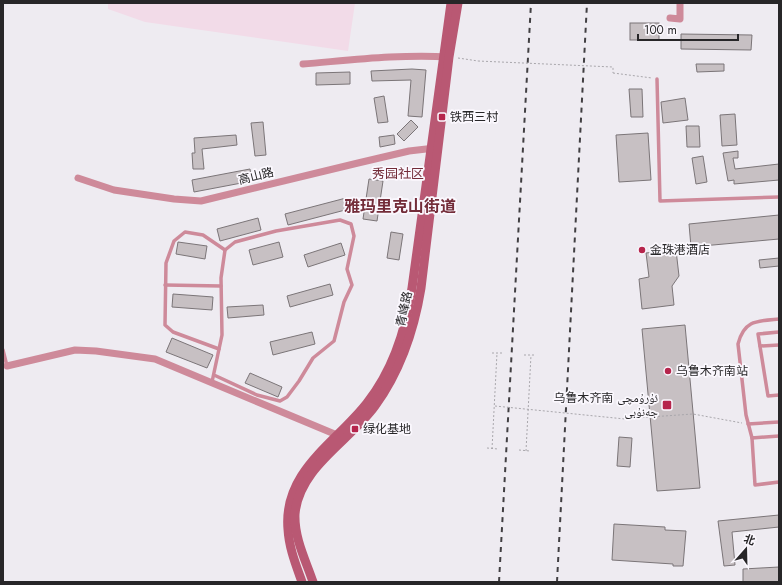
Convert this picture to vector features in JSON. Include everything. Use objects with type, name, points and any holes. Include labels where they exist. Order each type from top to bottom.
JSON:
[{"type":"main road","name":"青峰路","points":[[302,582],[291,549],[288,529],[292,494],[302,473],[356,416],[378,387],[390,367],[405,329],[434,148],[446,57],[451,3]]},
{"type":"main road","name":"青峰路","points":[[446,57],[458,3]]},
{"type":"main road","name":"青峰路","points":[[313,582],[297,537],[295,514],[298,500],[310,476],[374,407],[386,389],[406,350],[415,320],[421,288],[434,148]]},
{"type":"street","points":[[670,18],[680,19],[680,3]]},
{"type":"street","points":[[303,64],[402,55],[446,57]]},
{"type":"street","name":"高山路","points":[[78,178],[114,190],[174,199],[201,201],[358,163],[434,148]]},
{"type":"street","points":[[7,366],[76,350],[96,351],[154,359],[338,435]]},
{"type":"lane","points":[[656,79],[660,201],[779,197]]},
{"type":"lane","points":[[212,382],[222,335],[221,286],[225,250],[235,242],[276,232],[340,220],[351,224],[354,236],[348,269],[352,285],[344,302],[334,341],[314,358],[287,397],[280,401],[257,395],[214,375]]},
{"type":"lane","points":[[219,349],[174,332],[165,325],[166,263],[174,241],[185,232],[203,235],[225,250]]},
{"type":"lane","points":[[165,285],[221,286]]},
{"type":"lane","points":[[779,319],[755,322],[747,326],[741,334],[738,344],[748,424],[752,438],[755,485],[779,482]]},
{"type":"lane","points":[[779,332],[758,334],[768,396],[779,395]]},
{"type":"lane","points":[[760,346],[779,345]]},
{"type":"lane","points":[[3,350],[7,366]]},
{"type":"lane","points":[[748,424],[779,422]]},
{"type":"lane","points":[[752,438],[779,436]]},
{"type":"path","points":[[446,57],[478,61],[613,67],[613,73],[656,79]]},
{"type":"path","points":[[492,353],[502,353]]},
{"type":"path","points":[[492,449],[497,353]]},
{"type":"path","points":[[524,355],[535,355]]},
{"type":"path","points":[[526,451],[531,355]]},
{"type":"path","points":[[494,406],[626,418],[704,415],[748,424]]},
{"type":"path","points":[[487,448],[498,449]]},
{"type":"path","points":[[519,450],[530,451]]},
{"type":"shaded area","points":[[108,3],[355,3],[348,51],[145,22],[108,9]]},
{"type":"building","points":[[630,23],[659,23],[659,40],[630,40]]},
{"type":"building","points":[[681,34],[752,35],[751,50],[681,49]]},
{"type":"building","points":[[696,64],[724,64],[724,71],[697,72]]},
{"type":"building","points":[[412,69],[426,70],[422,117],[408,116],[411,80],[372,81],[371,71]]},
{"type":"building","points":[[350,72],[350,84],[316,85],[316,73]]},
{"type":"building","points":[[629,89],[642,89],[643,117],[631,117]]},
{"type":"building","points":[[384,96],[388,122],[378,123],[374,98]]},
{"type":"building","points":[[685,98],[688,120],[663,123],[661,102]]},
{"type":"building","points":[[735,114],[737,145],[722,146],[720,115]]},
{"type":"building","points":[[411,120],[418,127],[404,141],[397,134]]},
{"type":"building","points":[[263,122],[266,155],[255,156],[251,123]]},
{"type":"building","points":[[686,126],[699,126],[700,147],[687,147]]},
{"type":"building","points":[[648,133],[651,180],[619,182],[616,135]]},
{"type":"building","points":[[236,135],[237,145],[202,149],[204,169],[193,169],[192,153],[195,153],[194,138]]},
{"type":"building","points":[[394,135],[395,144],[380,147],[379,137]]},
{"type":"building","points":[[738,151],[738,158],[733,158],[735,169],[779,164],[779,180],[734,184],[734,180],[728,181],[723,153]]},
{"type":"building","points":[[703,156],[707,182],[696,184],[692,158]]},
{"type":"building","points":[[250,169],[252,181],[194,192],[192,180]]},
{"type":"building","points":[[369,179],[383,181],[377,221],[363,219]]},
{"type":"building","points":[[346,198],[349,209],[288,225],[285,214]]},
{"type":"building","points":[[779,215],[779,239],[691,247],[689,224]]},
{"type":"building","points":[[258,218],[261,230],[220,241],[217,229]]},
{"type":"building","points":[[391,232],[403,234],[399,260],[387,258]]},
{"type":"building","points":[[178,242],[207,246],[205,259],[176,254]]},
{"type":"building","points":[[279,242],[283,257],[253,265],[249,250]]},
{"type":"building","points":[[341,243],[345,255],[308,267],[304,255]]},
{"type":"building","points":[[676,250],[679,276],[672,286],[674,305],[642,309],[639,279],[649,277],[646,253]]},
{"type":"building","points":[[779,258],[779,266],[760,268],[759,260]]},
{"type":"building","points":[[330,284],[333,295],[290,307],[287,296]]},
{"type":"building","points":[[173,294],[213,297],[212,310],[172,307]]},
{"type":"building","points":[[263,305],[264,315],[228,318],[227,307]]},
{"type":"building","name":"乌鲁木齐南站","points":[[685,325],[700,488],[657,491],[642,329]]},
{"type":"building","points":[[312,332],[315,344],[273,355],[270,342]]},
{"type":"building","points":[[172,338],[213,355],[207,368],[166,352]]},
{"type":"building","points":[[250,373],[282,387],[278,397],[245,383]]},
{"type":"building","points":[[619,437],[632,438],[630,467],[617,466]]},
{"type":"building","points":[[779,515],[779,527],[732,532],[735,565],[724,566],[718,521]]},
{"type":"building","points":[[614,524],[665,527],[665,530],[686,531],[683,566],[612,560]]},
{"type":"building","points":[[779,567],[779,582],[743,582],[743,569]]},
{"type":"railway","points":[[499,582],[531,3]]},
{"type":"railway","points":[[557,582],[587,3]]},
{"type":"place","name":"铁西三村","points":[[442,117]]},
{"type":"place","name":"金珠港酒店","points":[[642,250]]},
{"type":"place","name":"乌鲁木齐南站","points":[[668,371]]},
{"type":"place","name":"乌鲁木齐南 ئۇرۇمچى جەنۇبى","points":[[667,405]]},
{"type":"place","name":"绿化基地","points":[[355,429]]},
{"type":"district","name":"秀园社区","points":[[398,173]]},
{"type":"district","name":"雅玛里克山街道","points":[[400,206]]}]
